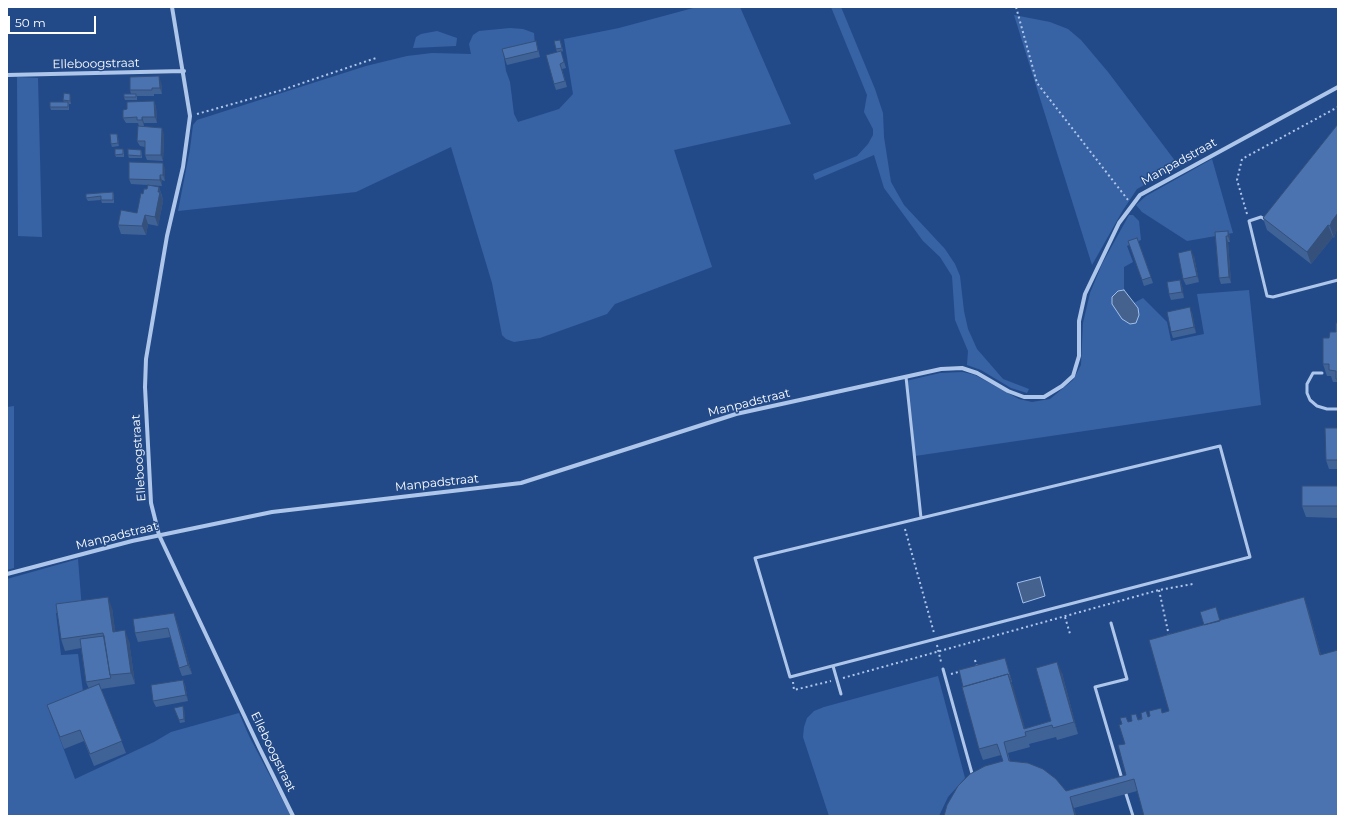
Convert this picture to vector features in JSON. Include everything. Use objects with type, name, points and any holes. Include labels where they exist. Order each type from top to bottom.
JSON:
[{"type":"street","name":"Elleboogstraat","points":[[172,7],[184,71],[190,116],[183,167],[166,244],[146,359],[145,387],[151,503],[159,535],[259,748],[294,816]]},
{"type":"street","name":"Elleboogstraat","points":[[7,75],[184,71]]},
{"type":"street","name":"Manpadstraat","points":[[7,574],[159,535],[272,512],[521,484],[736,414],[941,369],[962,368],[977,373],[1008,391],[1024,398],[1044,397],[1062,386],[1072,376],[1077,366],[1079,356],[1079,321],[1086,294],[1107,246],[1132,204],[1140,195],[1338,87]]},
{"type":"lane","points":[[1267,220],[1261,217],[1249,221],[1268,296],[1273,297],[1338,280]]},
{"type":"lane","points":[[1322,373],[1313,373],[1307,384],[1307,393],[1310,400],[1317,406],[1328,409],[1338,409]]},
{"type":"lane","points":[[906,377],[922,518]]},
{"type":"lane","points":[[1220,446],[1250,557],[790,677],[756,558],[922,518],[1220,446]]},
{"type":"lane","points":[[1111,623],[1127,679],[1095,687],[1122,781]]},
{"type":"lane","points":[[833,666],[841,694]]},
{"type":"lane","points":[[943,669],[974,779]]},
{"type":"lane","points":[[1126,794],[1132,816]]},
{"type":"path","points":[[1016,7],[1038,83],[1132,204]]},
{"type":"path","points":[[190,116],[282,90],[376,58]]},
{"type":"path","points":[[1249,221],[1237,180],[1242,159],[1338,107]]},
{"type":"path","points":[[904,522],[943,669]]},
{"type":"path","points":[[792,677],[794,690],[1065,617],[1159,590],[1193,584]]},
{"type":"path","points":[[1159,590],[1170,639]]},
{"type":"path","points":[[1065,617],[1070,634]]},
{"type":"path","points":[[970,669],[977,668],[975,660]]},
{"type":"path","points":[[945,676],[964,671]]},
{"type":"shaded area","points":[[697,7],[740,7],[791,124],[674,150],[712,267],[615,304],[607,314],[540,338],[514,342],[506,339],[502,335],[492,283],[451,147],[356,192],[178,211],[193,125],[197,120],[366,66],[407,56],[432,53],[471,54],[469,44],[473,35],[479,31],[510,28],[523,29],[534,33],[535,45],[503,51],[506,71],[510,82],[514,114],[518,122],[559,109],[573,94],[564,39],[619,28]]},
{"type":"shaded area","points":[[831,7],[841,7],[875,89],[883,113],[884,137],[891,182],[904,205],[945,249],[955,264],[960,276],[964,311],[968,329],[977,349],[1003,379],[1029,389],[1027,393],[1011,388],[981,370],[967,365],[968,351],[955,320],[952,276],[940,257],[923,241],[884,188],[874,155],[815,180],[813,174],[857,156],[868,144],[873,135],[873,129],[864,112],[867,95]]},
{"type":"shaded area","points":[[1014,15],[1050,22],[1068,29],[1081,40],[1108,72],[1179,166],[1137,189],[1123,210],[1092,265]]},
{"type":"shaded area","points":[[437,31],[457,38],[456,46],[413,48],[416,37],[421,34]]},
{"type":"shaded area","points":[[17,77],[38,78],[42,237],[18,236]]},
{"type":"shaded area","points":[[1212,159],[1233,233],[1187,241],[1142,212],[1136,205],[1146,196]]},
{"type":"shaded area","points":[[1129,215],[1133,215],[1139,221],[1141,240],[1127,246],[1133,262],[1124,267],[1124,290],[1118,291],[1138,308],[1134,303],[1143,298],[1167,322],[1171,341],[1204,334],[1197,294],[1249,290],[1261,405],[915,456],[906,381],[940,373],[963,372],[975,375],[1019,399],[1032,402],[1050,399],[1073,380],[1081,365],[1083,323],[1090,293],[1102,264]]},
{"type":"shaded area","points":[[1124,290],[1138,308],[1139,315],[1136,323],[1130,324],[1122,319],[1112,304],[1112,297],[1118,291]]},
{"type":"shaded area","points":[[14,406],[14,568],[7,570],[7,407]]},
{"type":"shaded area","points":[[78,559],[82,610],[56,613],[61,655],[78,654],[84,699],[50,713],[75,779],[154,742],[171,732],[239,713],[249,736],[291,816],[7,816],[7,579]]},
{"type":"shaded area","points":[[1040,577],[1045,596],[1023,603],[1017,583]]},
{"type":"shaded area","points":[[938,676],[965,778],[948,797],[939,816],[829,816],[803,737],[807,718],[814,711],[824,707]]},
{"type":"building","points":[[560,40],[562,48],[556,49],[554,41]]},
{"type":"building","points":[[536,41],[538,51],[505,59],[502,49]]},
{"type":"building","points":[[561,51],[564,62],[560,64],[565,81],[554,84],[546,55]]},
{"type":"building","points":[[159,76],[160,88],[152,88],[152,90],[130,90],[130,77]]},
{"type":"building","points":[[64,93],[70,94],[70,101],[63,100]]},
{"type":"building","points":[[124,94],[136,94],[136,97],[124,97]]},
{"type":"building","points":[[154,101],[155,117],[142,117],[142,120],[137,120],[137,117],[123,118],[123,110],[127,109],[127,102]]},
{"type":"building","points":[[50,102],[68,102],[68,107],[50,107]]},
{"type":"building","points":[[1338,124],[1338,213],[1330,226],[1328,225],[1307,252],[1263,218]]},
{"type":"building","points":[[138,126],[162,128],[161,155],[145,155],[145,141],[137,141]]},
{"type":"building","points":[[110,134],[117,134],[118,143],[111,144]]},
{"type":"building","points":[[115,149],[123,149],[123,154],[115,155]]},
{"type":"building","points":[[128,149],[141,150],[141,156],[128,155]]},
{"type":"building","points":[[129,162],[163,163],[163,175],[160,175],[160,180],[129,179]]},
{"type":"building","points":[[148,185],[159,187],[158,192],[160,192],[155,217],[145,215],[142,226],[118,225],[121,210],[137,213],[141,193],[143,194],[144,189],[147,189]]},
{"type":"building","points":[[113,192],[113,200],[101,200],[101,196],[86,198],[86,194]]},
{"type":"building","points":[[1228,231],[1228,236],[1226,236],[1229,277],[1219,278],[1215,232]]},
{"type":"building","points":[[1137,238],[1151,277],[1142,280],[1128,241]]},
{"type":"building","points":[[1191,250],[1197,276],[1183,279],[1178,253]]},
{"type":"building","points":[[1180,280],[1182,292],[1169,294],[1167,282]]},
{"type":"building","points":[[1190,307],[1194,327],[1171,332],[1167,312]]},
{"type":"building","points":[[1336,323],[1338,323],[1338,379],[1336,379],[1336,371],[1329,370],[1329,364],[1323,364],[1323,338],[1329,338],[1330,332],[1336,332]]},
{"type":"building","points":[[1325,428],[1338,428],[1338,460],[1326,460]]},
{"type":"building","points":[[1302,486],[1338,486],[1338,506],[1302,506]]},
{"type":"building","points":[[108,597],[113,632],[125,630],[131,673],[110,675],[103,633],[61,639],[56,604]]},
{"type":"building","points":[[1304,597],[1320,655],[1338,650],[1338,816],[1144,816],[1134,779],[1070,797],[1075,816],[944,816],[947,805],[958,786],[970,774],[985,766],[1003,761],[997,744],[979,749],[962,687],[1008,674],[1024,729],[1051,721],[1036,668],[1057,662],[1074,722],[1053,728],[1052,725],[1025,732],[1026,736],[1004,742],[1009,761],[1028,763],[1043,769],[1056,779],[1066,791],[1126,775],[1118,745],[1125,744],[1119,725],[1122,724],[1120,718],[1126,717],[1128,722],[1132,721],[1131,715],[1136,714],[1138,720],[1142,719],[1141,713],[1146,711],[1148,717],[1150,716],[1149,711],[1161,708],[1162,713],[1169,711],[1149,640]]},
{"type":"building","points":[[1216,607],[1220,621],[1204,625],[1200,612]]},
{"type":"building","points":[[174,613],[188,665],[179,668],[168,628],[135,633],[133,619]]},
{"type":"building","points":[[104,636],[111,678],[86,682],[80,639]]},
{"type":"building","points":[[1005,658],[1010,680],[1008,674],[963,687],[959,670]]},
{"type":"building","points":[[183,680],[186,695],[153,701],[151,685]]},
{"type":"building","points":[[99,684],[122,741],[90,754],[80,730],[60,737],[47,705]]},
{"type":"building","points":[[183,706],[184,719],[179,720],[174,708]]}]
